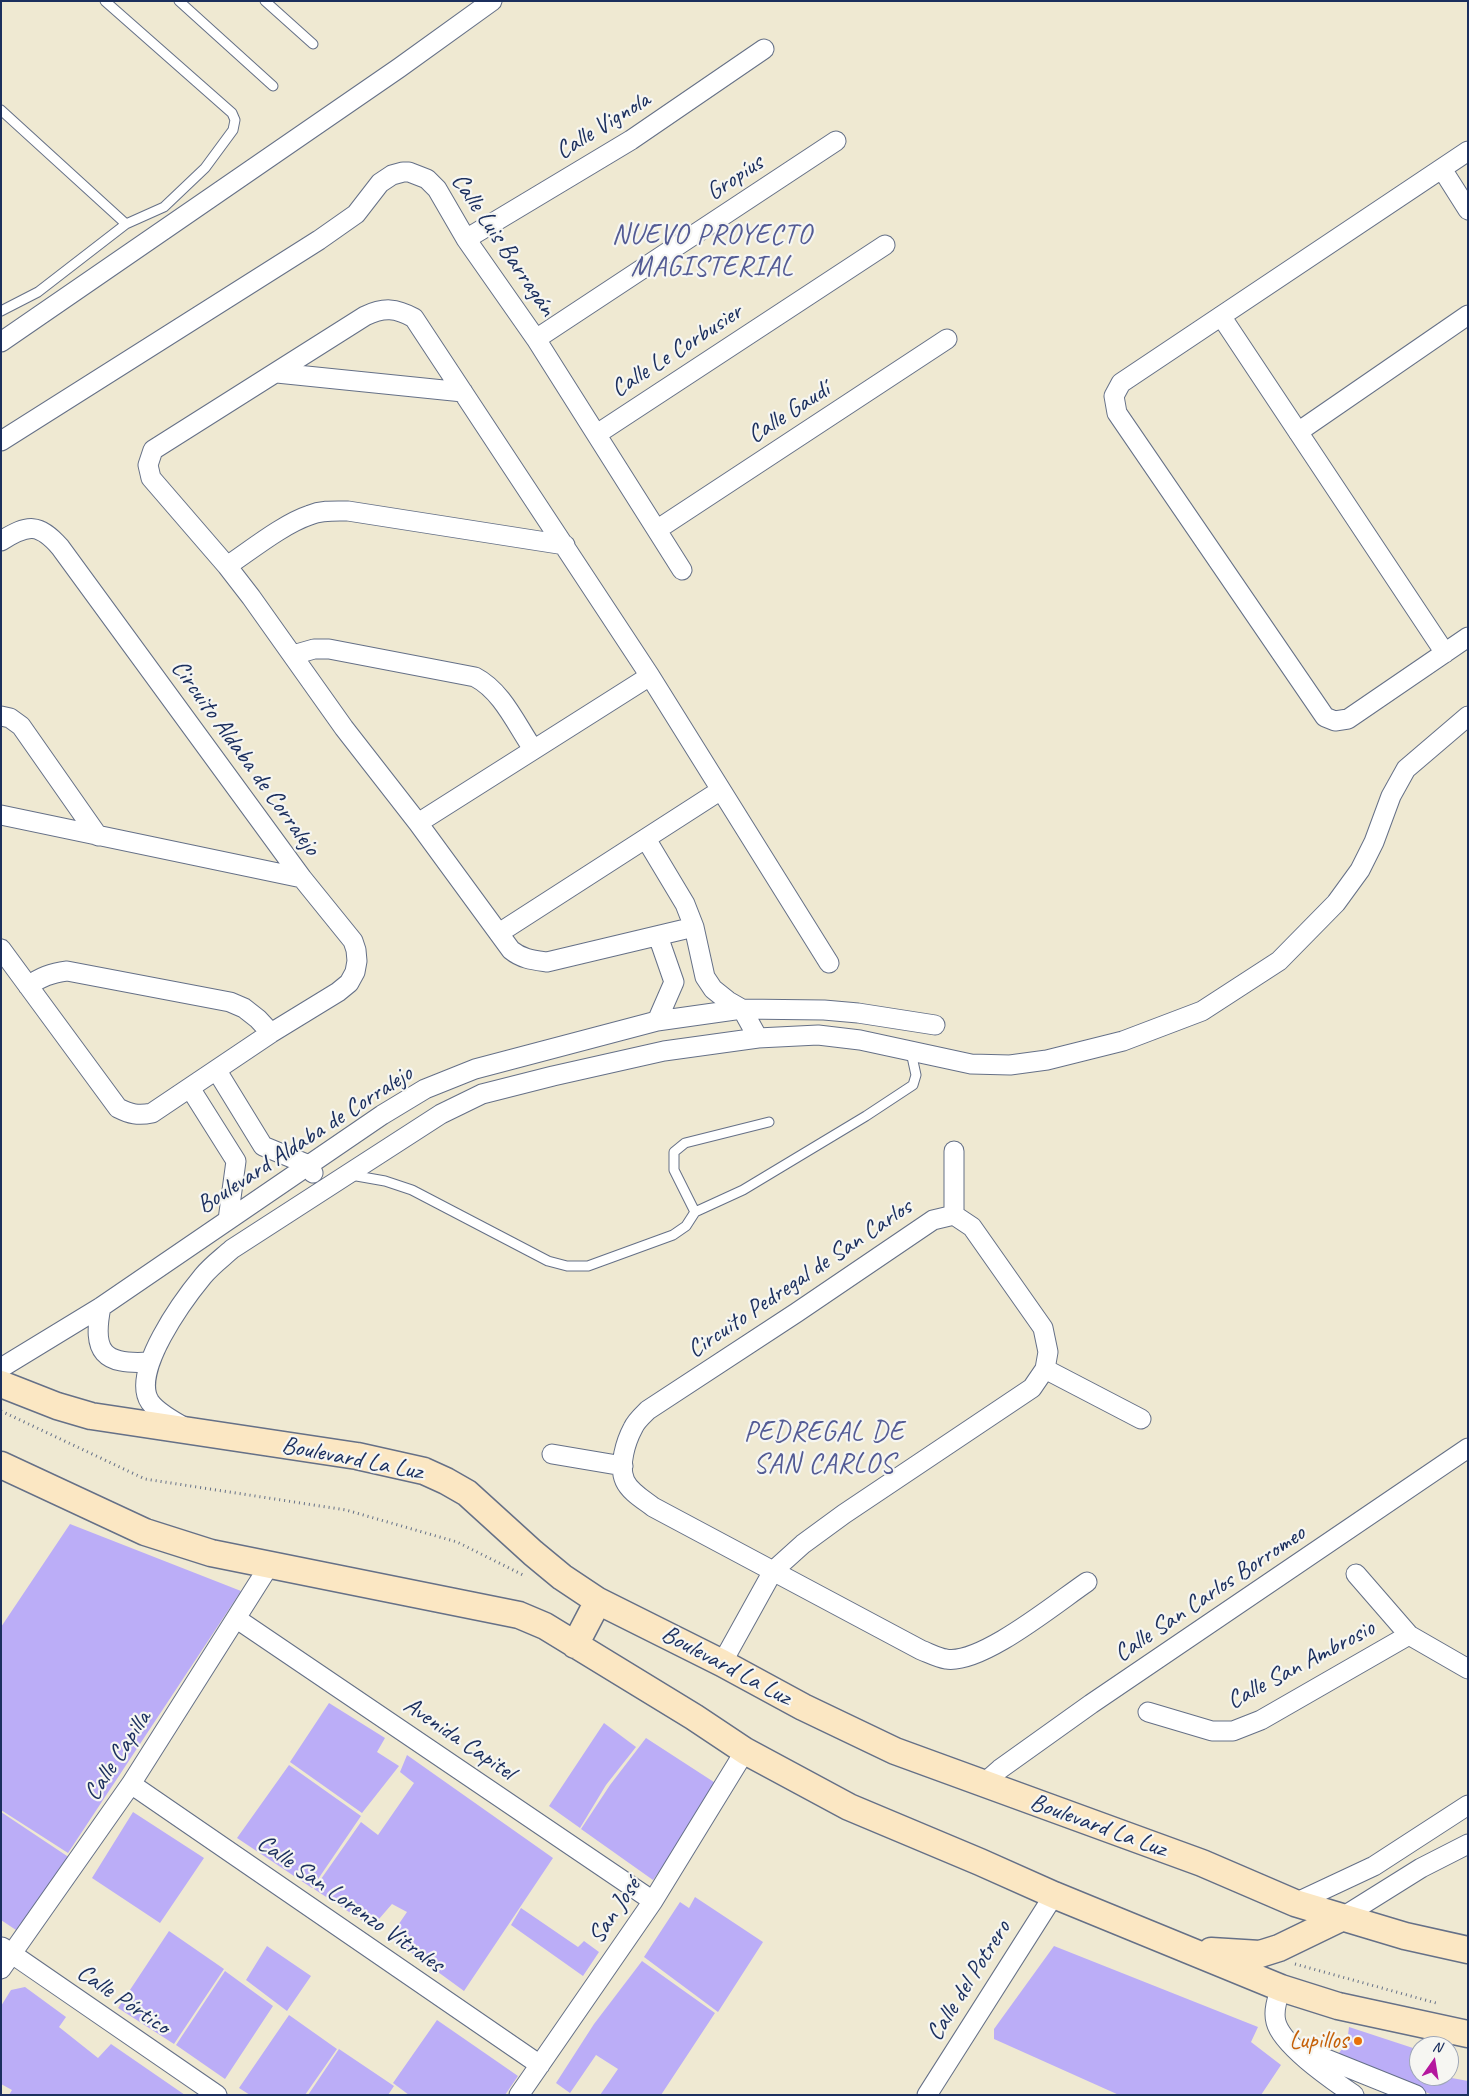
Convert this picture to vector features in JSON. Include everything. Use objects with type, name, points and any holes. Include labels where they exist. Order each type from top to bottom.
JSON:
[{"type":"main road","name":"Boulevard La Luz","points":[[1,1384],[57,1406],[91,1416],[357,1456],[424,1471],[467,1493],[562,1577],[598,1601],[722,1663],[803,1707],[895,1751],[1202,1863],[1294,1902],[1341,1918],[1406,1936],[1468,1950]]},
{"type":"main road","points":[[1,1466],[145,1532],[211,1553],[519,1614],[545,1626],[694,1717],[745,1751],[849,1807],[1054,1895],[1281,1988],[1338,2006],[1468,2034]]},
{"type":"main road","points":[[575,1645],[598,1601]]},
{"type":"main road","points":[[1281,1988],[1296,1940],[1300,1919],[1294,1902]]},
{"type":"main road","points":[[1183,1948],[1234,1954],[1260,1954],[1279,1948],[1322,1929],[1341,1918]]},
{"type":"street","points":[[1,342],[399,68],[492,1]]},
{"type":"street","name":"Calle Vignola","points":[[466,239],[631,140],[764,49]]},
{"type":"street","name":"Gropíus","points":[[536,339],[836,141]]},
{"type":"street","points":[[1468,151],[1121,383],[1114,396],[1117,413],[1325,717],[1336,722],[1348,719],[1468,637]]},
{"type":"street","points":[[1442,169],[1468,210]]},
{"type":"street","name":"Calle Luis Barragán","points":[[1,441],[319,240],[356,214],[380,184],[392,176],[402,172],[410,172],[427,179],[437,189],[466,239],[536,339],[658,529],[682,570]]},
{"type":"street","name":"Calle Le Corbusier","points":[[597,434],[885,245]]},
{"type":"street","points":[[694,927],[547,962],[530,960],[519,956],[511,950],[418,823],[344,728],[227,566],[151,478],[148,465],[153,450],[365,316],[378,310],[391,308],[414,318],[650,676],[829,964]]},
{"type":"street","points":[[1298,432],[1468,315]]},
{"type":"street","points":[[1221,316],[1445,653]]},
{"type":"street","name":"Calle Gaudí","points":[[658,529],[947,339]]},
{"type":"street","points":[[277,373],[462,392]]},
{"type":"street","points":[[227,566],[295,522],[310,515],[328,511],[348,511],[565,545]]},
{"type":"street","name":"Circuito Aldaba de Corralejo","points":[[1,541],[16,532],[28,529],[42,530],[60,547],[302,878],[353,942],[357,961],[355,972],[349,983],[338,992],[271,1033],[152,1113],[140,1115],[131,1114],[118,1108],[1,949]]},
{"type":"street","points":[[293,655],[314,649],[329,649],[475,677],[485,682],[496,692],[533,749]]},
{"type":"street","points":[[418,823],[650,676]]},
{"type":"street","points":[[1,716],[10,718],[21,726],[98,836]]},
{"type":"street","name":"Boulevard Aldaba de Corralejo","points":[[191,1432],[160,1412],[149,1401],[145,1386],[149,1362],[175,1315],[204,1274],[232,1249],[440,1114],[482,1094],[553,1076],[664,1051],[758,1038],[818,1035],[860,1040],[971,1064],[1010,1065],[1047,1060],[1123,1041],[1202,1012],[1279,961],[1336,903],[1360,870],[1374,842],[1391,796],[1406,769],[1468,716]]},
{"type":"street","points":[[499,933],[721,790]]},
{"type":"street","points":[[1,815],[302,878]]},
{"type":"street","points":[[646,839],[685,904],[694,927],[705,977],[713,989],[742,1010],[758,1038]]},
{"type":"street","points":[[657,1021],[674,982],[658,936]]},
{"type":"street","points":[[28,986],[47,974],[67,971],[191,993],[230,1002],[244,1008],[271,1033]]},
{"type":"street","points":[[674,982],[705,977]]},
{"type":"street","name":"Boulevard Aldaba de Corralejo","points":[[1,1368],[101,1307],[382,1115],[425,1089],[475,1069],[657,1021],[742,1010],[824,1010],[858,1013],[935,1025]]},
{"type":"street","points":[[217,1071],[263,1146],[309,1165],[323,1189]]},
{"type":"street","points":[[190,1088],[236,1161],[228,1220]]},
{"type":"street","points":[[236,1161],[263,1146]]},
{"type":"street","points":[[954,1151],[954,1215]]},
{"type":"street","name":"Circuito Pedregal de San Carlos","points":[[623,1466],[624,1452],[634,1426],[648,1410],[933,1220],[954,1215],[972,1228],[1043,1328],[1048,1352],[1045,1369]]},
{"type":"street","points":[[101,1307],[97,1325],[98,1339],[102,1349],[110,1357],[121,1362],[149,1362]]},
{"type":"street","points":[[722,1663],[773,1571],[803,1544],[844,1514],[1032,1388],[1045,1369],[1141,1419]]},
{"type":"street","name":"Calle San Carlos Borromeo","points":[[982,1784],[1091,1704],[1468,1448]]},
{"type":"street","points":[[552,1454],[623,1466],[625,1481],[636,1494],[653,1507],[920,1650],[946,1659],[967,1658],[996,1644],[1086,1582]]},
{"type":"street","name":"Calle Capilla","points":[[5,1957],[131,1784],[269,1566]]},
{"type":"street","points":[[1356,1574],[1410,1635]]},
{"type":"street","name":"Avenida Capitel","points":[[236,1619],[652,1901]]},
{"type":"street","name":"Calle San Ambrosio","points":[[1148,1712],[1212,1731],[1233,1732],[1261,1720],[1410,1635],[1468,1669]]},
{"type":"street","name":"San José","points":[[519,2095],[652,1901],[745,1751]]},
{"type":"street","name":"Calle San Lorenzo Vitrales","points":[[131,1784],[540,2065]]},
{"type":"street","points":[[1294,1902],[1374,1866],[1468,1805]]},
{"type":"street","points":[[1341,1918],[1390,1887],[1468,1844]]},
{"type":"street","points":[[1374,1866],[1390,1887]]},
{"type":"street","name":"Calle del Potrero","points":[[927,2095],[1054,1895]]},
{"type":"street","name":"Calle Pórtico","points":[[5,1957],[217,2095]]},
{"type":"street","points":[[1281,1988],[1276,2004],[1276,2022],[1281,2033],[1291,2045],[1325,2075],[1354,2095]]},
{"type":"street","points":[[1291,2045],[1416,2095]]},
{"type":"lane","points":[[1,311],[38,292],[126,224],[164,208],[204,168],[233,130],[236,120],[232,113],[105,1]]},
{"type":"lane","points":[[179,1],[273,86]]},
{"type":"lane","points":[[265,1],[313,44]]},
{"type":"lane","points":[[1,110],[126,224]]},
{"type":"lane","points":[[346,1174],[385,1180],[412,1190],[548,1261],[567,1266],[588,1266],[673,1235],[686,1226],[695,1212],[743,1190],[866,1116],[913,1085],[916,1074],[911,1052]]},
{"type":"lane","points":[[695,1212],[674,1170],[674,1152],[685,1143],[769,1122]]},
{"type":"building","points":[[70,1524],[241,1591],[68,1853],[1,1810],[1,1627]]},
{"type":"building","points":[[329,1703],[385,1738],[377,1752],[399,1766],[362,1813],[290,1762]]},
{"type":"building","points":[[604,1723],[636,1747],[606,1785],[580,1828],[549,1806]]},
{"type":"building","points":[[646,1738],[720,1786],[653,1880],[581,1829],[610,1785]]},
{"type":"building","points":[[407,1755],[553,1858],[464,1991],[390,1937],[407,1912],[392,1904],[372,1927],[314,1889],[361,1822],[378,1835],[414,1783],[400,1772]]},
{"type":"building","points":[[289,1765],[361,1816],[312,1888],[237,1838]]},
{"type":"building","points":[[1,1812],[70,1858],[16,1930],[1,1920]]},
{"type":"building","points":[[133,1812],[204,1858],[160,1923],[92,1878]]},
{"type":"building","points":[[695,1897],[763,1942],[718,2012],[644,1957],[680,1902],[689,1908]]},
{"type":"building","points":[[521,1908],[578,1947],[584,1941],[599,1952],[583,1976],[511,1925]]},
{"type":"building","points":[[169,1931],[224,1969],[174,2044],[118,2008]]},
{"type":"building","points":[[267,1946],[311,1976],[287,2011],[246,1980]]},
{"type":"building","points":[[1054,1946],[1258,2027],[1251,2042],[1281,2065],[1261,2095],[1119,2095],[994,2039],[994,2029]]},
{"type":"building","points":[[642,1961],[715,2013],[661,2095],[600,2095],[618,2069],[596,2055],[570,2093],[556,2083],[594,2024]]},
{"type":"building","points":[[225,1971],[273,2006],[225,2079],[176,2045]]},
{"type":"building","points":[[25,1987],[66,2017],[59,2027],[98,2058],[111,2044],[185,2095],[9,2095],[12,2090],[1,2084],[1,2006],[11,1990]]},
{"type":"building","points":[[289,2015],[337,2049],[305,2095],[250,2095],[239,2088]]},
{"type":"building","points":[[437,2020],[518,2076],[505,2095],[409,2095],[393,2083]]},
{"type":"building","points":[[1349,2027],[1409,2047],[1409,2086],[1355,2065],[1338,2054],[1347,2043]]},
{"type":"building","points":[[339,2049],[394,2086],[388,2095],[308,2095]]},
{"type":"building","points":[[1459,2079],[1468,2081],[1468,2095],[1433,2095],[1410,2086],[1459,2086]]},
{"type":"place","name":"Lupillos","points":[[1358,2041]]},
{"type":"district","name":"NUEVO PROYECTO MAGISTERIAL","points":[[712,252]]},
{"type":"district","name":"PEDREGAL DE SAN CARLOS","points":[[824,1449]]}]
